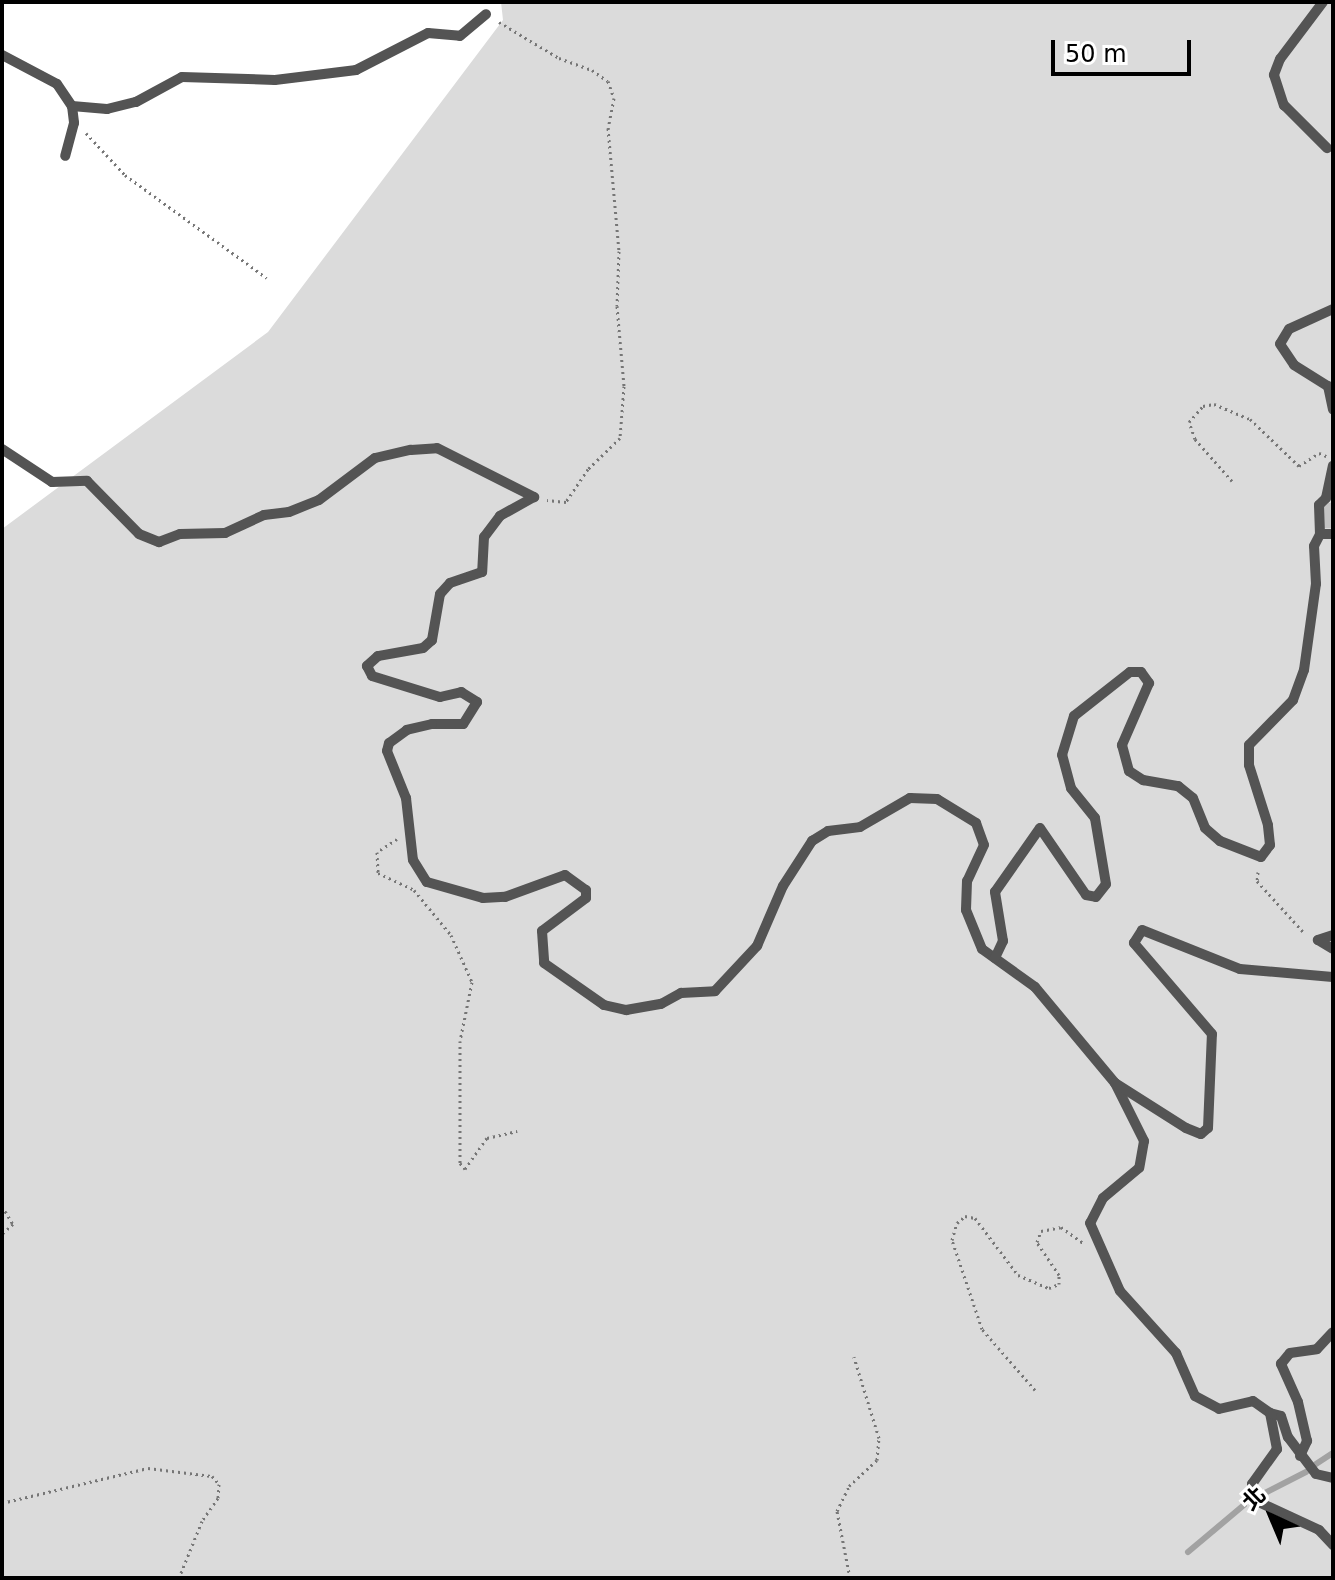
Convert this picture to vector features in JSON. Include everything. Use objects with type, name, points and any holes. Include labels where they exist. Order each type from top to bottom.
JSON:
[{"type":"lane","points":[[1323,2],[1280,59],[1274,75],[1284,105],[1327,148]]},
{"type":"lane","points":[[72,106],[107,109],[136,102],[182,77],[275,80],[356,70],[428,33],[460,36],[486,14]]},
{"type":"lane","points":[[2,55],[57,84],[72,106],[74,123],[65,156]]},
{"type":"lane","points":[[1333,309],[1289,329],[1280,344],[1294,365],[1328,386],[1333,409]]},
{"type":"lane","points":[[2,449],[52,482],[87,481],[139,534],[159,542],[180,534],[225,533],[264,515],[289,512],[319,500],[375,458],[411,450],[437,448],[534,497]]},
{"type":"lane","points":[[995,958],[1003,941],[995,892],[1028,837],[1040,828],[1086,895],[1096,897],[1106,884],[1095,818],[1071,788],[1062,755],[1074,716],[1130,672],[1141,672],[1149,683],[1122,745],[1129,771],[1143,780],[1178,786],[1193,798],[1205,828],[1220,841],[1261,857],[1270,845],[1268,825],[1249,765],[1249,745],[1293,700],[1304,670],[1316,584],[1314,546],[1320,534],[1319,505],[1326,498],[1333,466]]},
{"type":"lane","points":[[534,497],[500,516],[484,537],[482,572],[450,583],[440,594],[432,640],[423,648],[378,656],[367,666],[372,676],[440,697],[461,692],[477,702],[463,724],[432,724],[407,730],[389,743],[387,751],[408,807],[406,832],[413,860],[427,882],[445,891],[505,897],[565,875],[586,890],[586,898],[542,931],[544,963],[580,993],[626,1010],[661,1004],[681,993],[715,991],[740,970],[812,841],[828,831],[860,827],[884,817],[910,798],[937,799],[976,823],[983,836],[982,857],[967,881],[966,910],[982,949],[1035,987],[1115,1083],[1144,1141],[1144,1153],[1126,1182],[1092,1211],[1090,1223],[1131,1307],[1176,1353],[1195,1396],[1219,1409],[1253,1401],[1270,1413],[1281,1416],[1300,1456],[1316,1474],[1333,1478]]},
{"type":"lane","points":[[1320,534],[1333,534]]},
{"type":"lane","points":[[1115,1083],[1186,1128],[1201,1134],[1208,1128],[1212,1034],[1134,943],[1142,930],[1240,969],[1333,977]]},
{"type":"lane","points":[[1318,940],[1333,935]]},
{"type":"lane","points":[[1318,940],[1333,949]]},
{"type":"lane","points":[[1300,1456],[1307,1441],[1298,1402],[1281,1364],[1290,1353],[1317,1349],[1333,1332]]},
{"type":"lane","points":[[1270,1413],[1277,1449],[1252,1484],[1252,1499],[1319,1530],[1333,1545]]},
{"type":"path","points":[[486,14],[559,58],[592,70],[608,81],[614,98],[608,128],[619,251],[617,306],[624,386],[620,438],[588,469],[566,502],[534,497]]},
{"type":"path","points":[[74,123],[125,175],[267,278]]},
{"type":"path","points":[[1232,481],[1195,439],[1189,422],[1203,406],[1214,404],[1250,419],[1299,466],[1319,453],[1333,458]]},
{"type":"path","points":[[406,832],[377,852],[378,873],[414,890],[451,935],[472,982],[460,1041],[460,1163],[465,1169],[487,1138],[517,1131]]},
{"type":"path","points":[[1261,857],[1257,881],[1307,936],[1318,940]]},
{"type":"path","points":[[2,1206],[13,1224],[2,1234]]},
{"type":"path","points":[[1035,1390],[982,1329],[952,1240],[957,1223],[965,1216],[975,1218],[1018,1275],[1049,1288],[1059,1284],[1059,1275],[1037,1242],[1041,1231],[1061,1227],[1105,1255]]},
{"type":"path","points":[[850,1578],[837,1511],[849,1486],[877,1460],[879,1438],[854,1357]]},
{"type":"path","points":[[2,1503],[148,1468],[212,1476],[219,1484],[218,1498],[202,1521],[179,1578]]},
{"type":"shaded area","points":[[501,2],[1333,2],[1333,1578],[2,1578],[2,529],[268,332],[503,20]]},
{"type":"building","points":[[1321,503],[1333,503],[1333,528],[1321,528]]},
{"type":"waterway","points":[[1316,1464],[1333,1453]]},
{"type":"waterway","points":[[1261,1495],[1306,1472]]},
{"type":"waterway","points":[[1188,1552],[1244,1505]]}]
